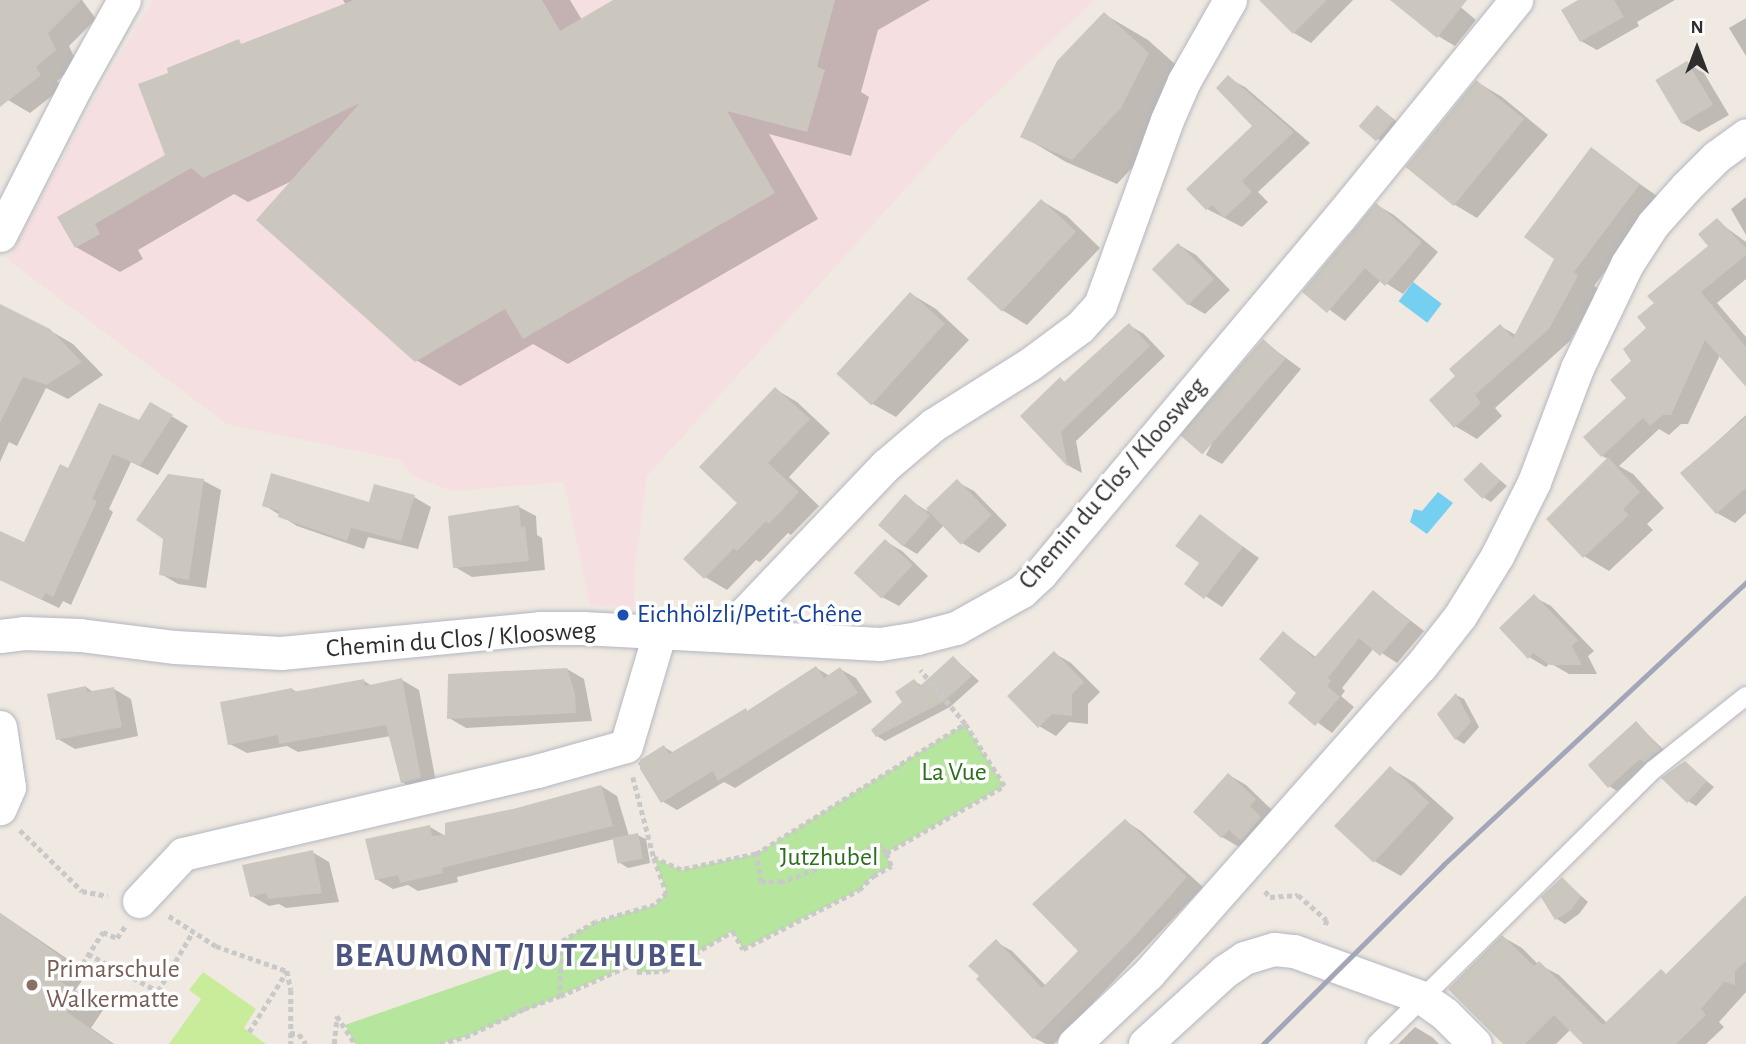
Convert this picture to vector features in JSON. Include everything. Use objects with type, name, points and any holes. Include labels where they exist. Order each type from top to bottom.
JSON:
[{"type":"street","points":[[0,235],[76,86],[124,0]]},
{"type":"street","points":[[724,635],[886,465],[933,425],[1030,364],[1080,327],[1100,305],[1173,107],[1230,0]]},
{"type":"street","name":"Chemin du Clos / Kloosweg","points":[[0,636],[24,633],[80,635],[175,647],[281,653],[540,628],[660,631],[880,644],[956,628],[1022,591],[1041,573],[1339,218],[1516,0]]},
{"type":"street","points":[[1074,1044],[1148,974],[1420,667],[1460,616],[1497,556],[1534,482],[1583,357],[1627,264],[1653,225],[1686,187],[1716,157],[1746,135]]},
{"type":"street","points":[[124,898],[183,855],[537,771],[626,746],[660,631]]},
{"type":"street","points":[[0,727],[9,787],[7,815]]},
{"type":"street","points":[[1145,1044],[1225,971],[1266,949],[1294,951],[1421,997],[1445,1014],[1475,1044]]},
{"type":"lane","points":[[1376,1044],[1653,769],[1746,696]]},
{"type":"path","points":[[886,853],[1004,786],[965,724],[920,673],[917,638]]},
{"type":"path","points":[[654,858],[681,870],[755,854],[965,724]]},
{"type":"path","points":[[560,996],[562,942],[596,922],[655,905],[667,893],[654,858],[626,746]]},
{"type":"path","points":[[7,815],[30,843],[82,891],[124,898]]},
{"type":"path","points":[[440,1044],[465,1037],[633,964],[637,972],[665,971],[733,931],[743,949],[859,890],[873,876],[891,866],[880,845],[783,882],[761,883],[755,854]]},
{"type":"path","points":[[1264,890],[1270,897],[1298,895],[1327,920],[1324,930],[1315,927]]},
{"type":"path","points":[[172,917],[192,933],[250,959],[287,971]]},
{"type":"path","points":[[73,978],[103,932]]},
{"type":"path","points":[[89,954],[158,991],[192,933]]},
{"type":"path","points":[[249,1032],[287,971]]},
{"type":"path","points":[[287,971],[291,990],[291,1044]]},
{"type":"path","points":[[334,1044],[337,1016],[355,1044]]},
{"type":"path","points":[[290,1033],[299,1034],[306,1044]]},
{"type":"shaded area","points":[[153,0],[1094,0],[960,128],[647,476],[634,574],[635,607],[590,605],[564,482],[452,491],[413,476],[400,460],[227,424],[8,260],[98,92]]},
{"type":"green space","name":"Jutzhubel","points":[[965,724],[1004,786],[886,853],[891,866],[873,876],[859,890],[743,949],[733,931],[665,971],[637,972],[633,964],[465,1037],[440,1044],[355,1044],[345,1025],[560,950],[567,938],[596,922],[655,905],[667,893],[654,858],[681,870],[756,854]]},
{"type":"green space","points":[[203,972],[256,1009],[244,1028],[266,1044],[169,1044],[201,999],[189,990]]},
{"type":"water","points":[[1413,282],[1442,304],[1427,323],[1399,301]]},
{"type":"water","points":[[1438,492],[1453,503],[1427,534],[1410,522],[1414,509],[1422,511]]},
{"type":"building","points":[[0,0],[81,0],[48,33],[56,50],[36,67],[41,75],[0,107]]},
{"type":"building","points":[[354,0],[542,0],[560,31],[613,0],[835,0],[817,67],[825,70],[807,132],[727,111],[775,193],[523,339],[505,309],[415,362],[256,220],[360,103],[203,178],[191,168],[95,224],[100,234],[75,248],[57,217],[165,155],[138,84],[168,73],[167,68],[239,39],[241,44]]},
{"type":"building","points":[[1259,0],[1327,0],[1293,34]]},
{"type":"building","points":[[1390,0],[1467,0],[1437,38]]},
{"type":"building","points":[[1578,0],[1614,0],[1624,17],[1580,42],[1561,10]]},
{"type":"building","points":[[1104,12],[1149,53],[1121,108],[1072,160],[1020,137],[1057,61]]},
{"type":"building","points":[[1687,61],[1713,105],[1682,124],[1655,80]]},
{"type":"building","points":[[1228,75],[1294,132],[1242,181],[1252,192],[1224,218],[1212,205],[1206,210],[1186,189],[1252,126],[1216,88]]},
{"type":"building","points":[[1476,80],[1524,119],[1454,206],[1406,167]]},
{"type":"building","points":[[1377,105],[1394,120],[1376,141],[1359,126]]},
{"type":"building","points":[[1591,147],[1640,184],[1574,272],[1578,276],[1549,329],[1475,395],[1481,403],[1454,428],[1429,400],[1455,376],[1449,369],[1500,324],[1513,338],[1554,259],[1524,237]]},
{"type":"building","points":[[1041,199],[1076,232],[1002,311],[967,279]]},
{"type":"building","points":[[1376,203],[1422,242],[1385,286],[1365,268],[1327,313],[1302,292]]},
{"type":"building","points":[[1717,218],[1746,248],[1746,255],[1701,292],[1746,347],[1746,387],[1705,340],[1671,415],[1663,415],[1650,426],[1643,418],[1601,457],[1583,437],[1626,398],[1610,380],[1631,361],[1623,349],[1646,328],[1637,317],[1654,303],[1647,296],[1708,246],[1698,234]]},
{"type":"building","points":[[1178,243],[1214,279],[1188,305],[1152,269]]},
{"type":"building","points":[[910,292],[945,323],[871,405],[836,374]]},
{"type":"building","points":[[0,304],[50,329],[82,362],[47,385],[23,377],[0,423]]},
{"type":"building","points":[[1129,323],[1150,346],[1061,432],[1068,467],[1020,416],[1060,377],[1064,382]]},
{"type":"building","points":[[1263,339],[1286,359],[1202,455],[1180,435]]},
{"type":"building","points":[[775,387],[810,419],[768,463],[799,492],[769,524],[766,521],[737,551],[734,548],[704,579],[683,559],[737,503],[699,467]]},
{"type":"building","points":[[150,402],[173,415],[140,466],[113,454],[92,499],[97,501],[53,597],[45,593],[42,600],[0,580],[0,531],[24,542],[60,464],[68,468],[99,403],[139,420]]},
{"type":"building","points":[[1746,417],[1746,488],[1716,514],[1680,473]]},
{"type":"building","points":[[1608,457],[1640,492],[1623,509],[1629,515],[1583,558],[1546,519]]},
{"type":"building","points":[[1481,462],[1500,481],[1482,499],[1463,480]]},
{"type":"building","points":[[271,473],[369,502],[374,484],[415,495],[401,541],[351,528],[347,541],[278,517],[279,511],[262,506]]},
{"type":"building","points":[[168,474],[204,479],[189,580],[159,575],[163,539],[136,520]]},
{"type":"building","points":[[957,479],[992,515],[961,545],[926,509]]},
{"type":"building","points":[[905,494],[930,516],[903,547],[878,525]]},
{"type":"building","points":[[519,505],[521,527],[525,526],[529,561],[453,568],[448,516]]},
{"type":"building","points":[[1200,514],[1243,547],[1204,599],[1184,584],[1199,563],[1175,546]]},
{"type":"building","points":[[885,539],[913,565],[881,599],[854,573]]},
{"type":"building","points":[[1373,590],[1410,621],[1380,656],[1359,638],[1328,678],[1331,681],[1327,686],[1340,697],[1315,726],[1288,703],[1296,693],[1259,659],[1283,631],[1314,658]]},
{"type":"building","points":[[1534,594],[1578,640],[1572,646],[1582,665],[1550,665],[1533,653],[1528,659],[1499,628]]},
{"type":"building","points":[[1054,651],[1084,682],[1072,694],[1072,716],[1052,714],[1038,728],[1007,696]]},
{"type":"building","points":[[953,656],[972,676],[943,702],[876,737],[871,730],[902,702],[895,692],[914,679],[920,686]]},
{"type":"building","points":[[816,666],[824,678],[840,667],[858,693],[718,781],[713,771],[661,803],[640,769],[640,760],[664,745],[669,754],[746,708],[747,711]]},
{"type":"building","points":[[567,668],[575,694],[576,713],[447,719],[448,674]]},
{"type":"building","points":[[402,678],[421,778],[401,783],[386,725],[279,744],[278,735],[228,745],[220,702],[292,688],[293,692],[364,679],[365,686]]},
{"type":"building","points":[[86,686],[87,692],[114,687],[122,727],[56,740],[47,694]]},
{"type":"building","points":[[1456,693],[1471,722],[1455,740],[1437,714]]},
{"type":"building","points":[[1636,721],[1661,749],[1644,763],[1640,759],[1608,788],[1588,765]]},
{"type":"building","points":[[1685,761],[1707,781],[1687,803],[1661,778]]},
{"type":"building","points":[[1390,766],[1429,803],[1374,863],[1334,826]]},
{"type":"building","points":[[1228,773],[1256,799],[1250,806],[1261,817],[1241,841],[1229,830],[1221,838],[1193,812]]},
{"type":"building","points":[[601,785],[613,826],[442,868],[443,873],[400,883],[398,875],[375,880],[365,839],[430,825],[432,836],[445,835],[445,823],[513,809]]},
{"type":"building","points":[[1125,819],[1187,877],[1132,939],[1033,1039],[976,979],[979,976],[968,966],[996,939],[1042,988],[1078,951],[1032,904]]},
{"type":"building","points":[[638,833],[643,859],[617,863],[612,838]]},
{"type":"building","points":[[313,850],[322,893],[268,899],[266,893],[250,897],[242,865]]},
{"type":"building","points":[[1562,877],[1581,896],[1571,910],[1555,920],[1541,897]]},
{"type":"building","points":[[1746,895],[1746,961],[1735,971],[1735,985],[1724,982],[1701,1009],[1706,1015],[1676,1044],[1583,1044],[1554,1015],[1525,1044],[1503,1044],[1448,989],[1502,935],[1534,966],[1539,961],[1603,1025],[1661,969],[1666,974]]},
{"type":"building","name":"Primarschule Walkermatte","points":[[0,913],[63,958],[51,975],[79,994],[67,1012],[112,1044],[0,1044]]},
{"type":"railway","points":[[1263,1044],[1443,865],[1746,582]]},
{"type":"place","name":"Eichhölzli/Petit-Chêne","points":[[623,615]]},
{"type":"place","name":"Primarschule Walkermatte","points":[[32,985]]},
{"type":"district","name":"BEAUMONT/JUTZHUBEL","points":[[519,957]]},
{"type":"park label","name":"La Vue","points":[[954,773]]}]
